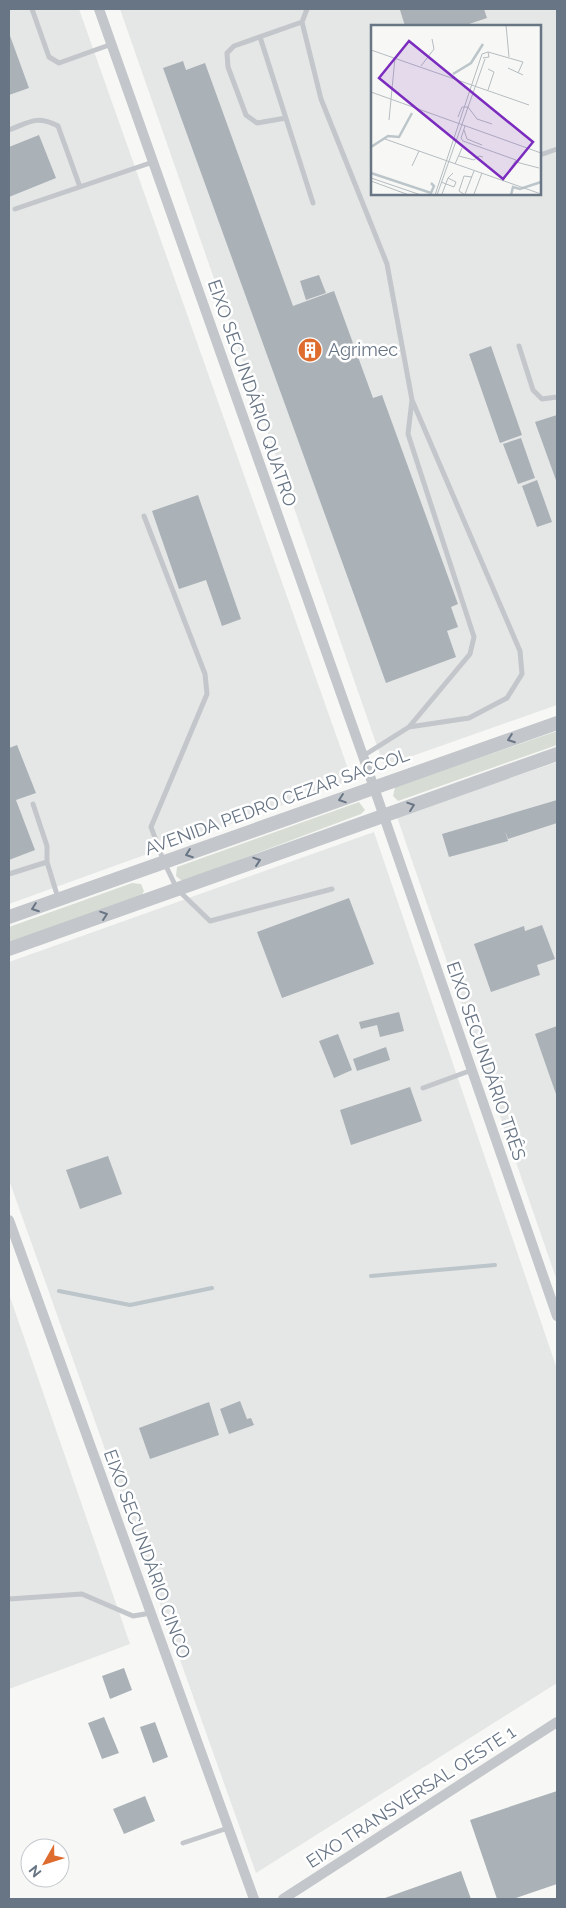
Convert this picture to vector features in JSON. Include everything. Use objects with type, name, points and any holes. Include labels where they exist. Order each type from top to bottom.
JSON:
[{"type":"street","name":"EIXO SECUNDÁRIO QUATRO","points":[[99,9],[374,788]]},
{"type":"street","name":"AVENIDA PEDRO CEZAR SACCOL","points":[[9,917],[557,723]]},
{"type":"street","points":[[9,949],[557,754]]},
{"type":"street","name":"EIXO SECUNDÁRIO TRÊS","points":[[374,788],[557,1316]]},
{"type":"street","name":"EIXO SECUNDÁRIO CINCO","points":[[9,1220],[254,1899]]},
{"type":"street","name":"EIXO TRANSVERSAL OESTE 1","points":[[283,1899],[557,1722]]},
{"type":"lane","points":[[32,9],[49,57],[59,62],[112,44]]},
{"type":"lane","points":[[307,9],[302,22],[321,99],[387,264],[412,400],[520,651],[522,674],[507,698],[469,718],[409,727]]},
{"type":"lane","points":[[286,118],[257,123],[246,115],[228,67],[228,53],[234,46],[302,22]]},
{"type":"lane","points":[[260,37],[313,203]]},
{"type":"lane","points":[[9,130],[33,120],[44,119],[58,126],[80,187]]},
{"type":"lane","points":[[541,155],[557,148]]},
{"type":"lane","points":[[14,208],[153,162]]},
{"type":"lane","points":[[519,346],[533,390],[542,398],[557,397]]},
{"type":"lane","points":[[363,756],[409,727],[470,654],[474,637],[408,434],[412,400]]},
{"type":"lane","points":[[144,516],[205,674],[207,694],[150,827],[177,889],[210,921],[332,889]]},
{"type":"lane","points":[[33,804],[46,846],[47,862],[59,900]]},
{"type":"lane","points":[[9,874],[47,862]]},
{"type":"lane","points":[[423,1088],[472,1070]]},
{"type":"lane","points":[[9,1599],[82,1594],[133,1616],[151,1613]]},
{"type":"lane","points":[[183,1843],[228,1828]]},
{"type":"shaded area","points":[[9,9],[79,9],[352,780],[9,904]]},
{"type":"shaded area","points":[[120,9],[557,9],[557,705],[384,766]]},
{"type":"shaded area","points":[[557,731],[557,745],[398,801],[393,796],[395,787]]},
{"type":"shaded area","points":[[557,762],[557,1281],[397,817]]},
{"type":"shaded area","points":[[359,802],[365,810],[361,814],[188,879],[182,881],[176,876],[177,867]]},
{"type":"shaded area","points":[[374,832],[557,1369],[557,1683],[256,1873],[9,1180],[9,962]]},
{"type":"shaded area","points":[[132,883],[141,884],[144,891],[141,897],[9,945],[9,927]]},
{"type":"shaded area","points":[[9,1294],[130,1644],[9,1689]]},
{"type":"building","points":[[484,9],[487,18],[466,25],[405,25],[400,10]]},
{"type":"building","points":[[9,33],[29,88],[9,95]]},
{"type":"building","name":"Agrimec","points":[[183,61],[186,70],[205,63],[293,306],[334,291],[373,398],[382,395],[458,604],[451,607],[458,627],[447,631],[456,657],[386,683],[163,68]]},
{"type":"building","points":[[39,135],[56,178],[9,197],[9,147]]},
{"type":"building","points":[[319,275],[326,293],[306,300],[300,281]]},
{"type":"building","points":[[491,346],[522,435],[500,443],[469,354]]},
{"type":"building","points":[[557,415],[557,483],[535,422]]},
{"type":"building","points":[[521,438],[535,478],[518,484],[503,444]]},
{"type":"building","points":[[537,480],[552,522],[537,527],[522,486]]},
{"type":"building","points":[[198,495],[241,619],[222,626],[206,580],[179,589],[152,511]]},
{"type":"building","points":[[17,745],[36,793],[16,800],[35,850],[9,860],[9,748]]},
{"type":"building","points":[[557,800],[557,823],[508,839],[505,830],[508,841],[449,857],[442,834]]},
{"type":"building","points":[[349,898],[374,964],[282,998],[257,932]]},
{"type":"building","points":[[542,925],[555,959],[537,965],[540,975],[491,992],[474,944],[524,926],[525,931]]},
{"type":"building","points":[[399,1012],[404,1031],[380,1037],[377,1025],[361,1029],[359,1022]]},
{"type":"building","points":[[557,1026],[557,1097],[535,1034]]},
{"type":"building","points":[[338,1034],[352,1070],[334,1078],[319,1041]]},
{"type":"building","points":[[386,1047],[390,1060],[357,1071],[353,1059]]},
{"type":"building","points":[[410,1087],[422,1121],[351,1145],[340,1110]]},
{"type":"building","points":[[108,1156],[122,1194],[80,1209],[66,1170]]},
{"type":"building","points":[[240,1401],[247,1419],[251,1418],[254,1425],[229,1434],[220,1409]]},
{"type":"building","points":[[209,1402],[219,1435],[150,1459],[139,1428]]},
{"type":"building","points":[[124,1668],[132,1690],[110,1699],[102,1676]]},
{"type":"building","points":[[104,1717],[119,1753],[102,1759],[88,1723]]},
{"type":"building","points":[[155,1722],[168,1757],[153,1763],[140,1727]]},
{"type":"building","points":[[557,1791],[557,1884],[513,1899],[497,1899],[470,1820]]},
{"type":"building","points":[[145,1796],[155,1821],[124,1834],[113,1809]]},
{"type":"building","points":[[461,1871],[471,1899],[382,1899]]},
{"type":"waterway","points":[[371,1276],[495,1265]]},
{"type":"waterway","points":[[59,1291],[130,1305],[212,1288]]},
{"type":"place","name":"Agrimec","points":[[310,350]]}]
